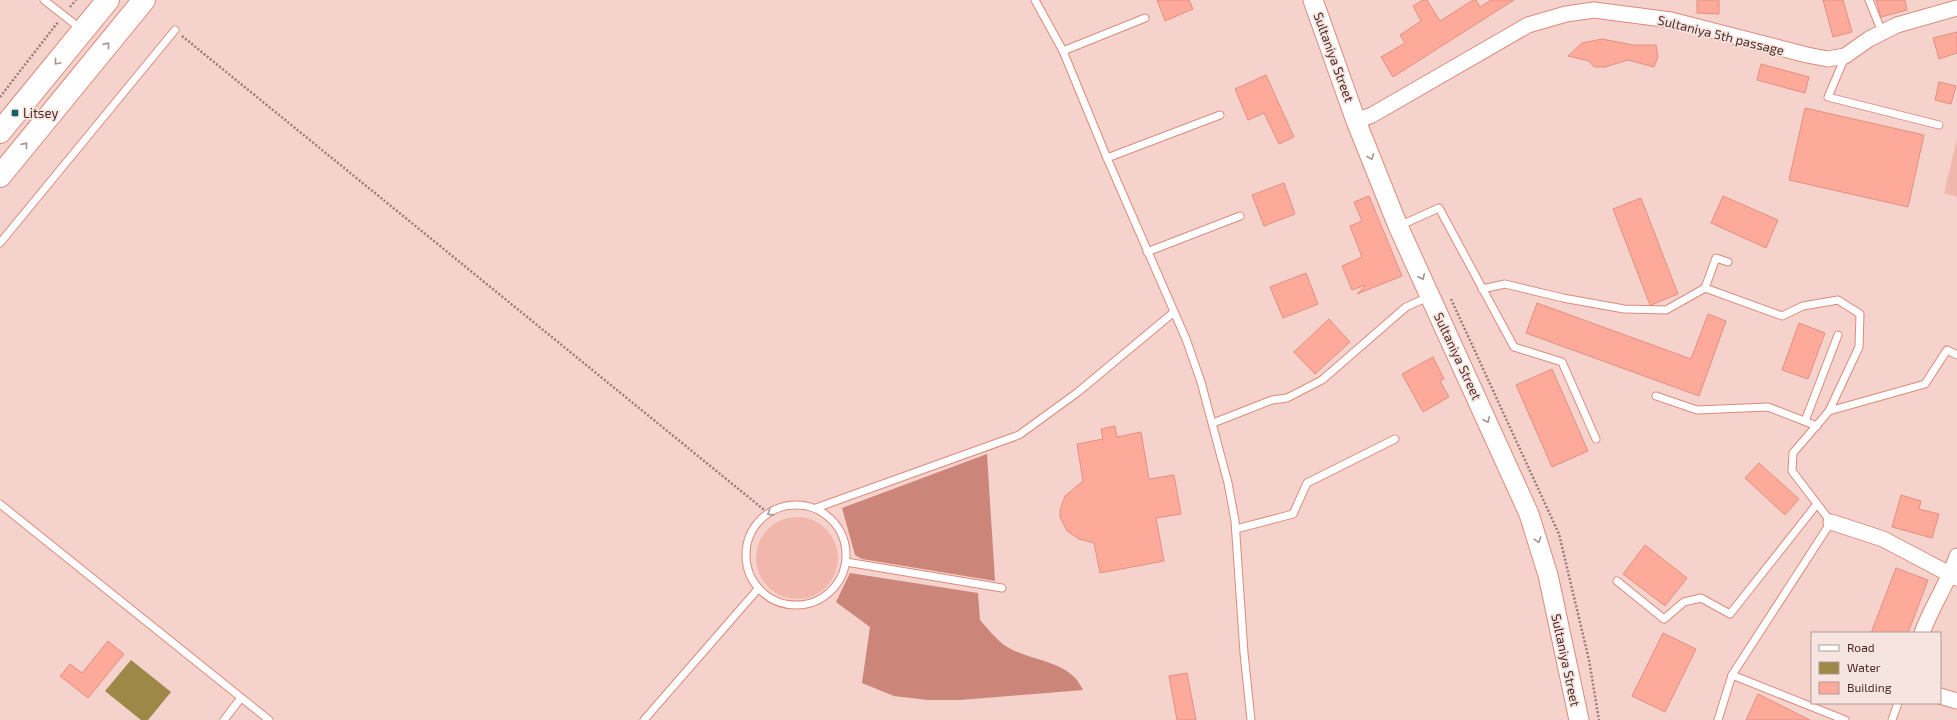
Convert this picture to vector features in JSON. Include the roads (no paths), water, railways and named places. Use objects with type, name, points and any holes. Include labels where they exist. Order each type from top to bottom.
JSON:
[{"type":"highway","points":[[0,132],[108,0]]},
{"type":"highway","points":[[0,176],[138,4]]},
{"type":"street","name":"Sultаniya Street","points":[[1313,0],[1356,121],[1398,226],[1521,493],[1536,534],[1548,575],[1579,720]]},
{"type":"street","name":"Sultaniya 5th passage","points":[[1356,121],[1372,115],[1528,25],[1566,14],[1594,10],[1671,20],[1806,56],[1828,59],[1845,56],[1882,32],[1897,25],[1957,8]]},
{"type":"street","points":[[1831,522],[1883,539],[1954,577]]},
{"type":"street","points":[[1922,632],[1929,613],[1954,577],[1957,556]]},
{"type":"street","points":[[1941,696],[1957,701]]},
{"type":"lane","points":[[44,0],[64,14],[83,31]]},
{"type":"lane","points":[[1035,0],[1063,51],[1107,158],[1174,312],[1198,375],[1213,424],[1228,483],[1236,529],[1251,720]]},
{"type":"lane","points":[[1869,0],[1882,32]]},
{"type":"lane","points":[[1063,51],[1145,18]]},
{"type":"lane","points":[[0,243],[175,30]]},
{"type":"lane","points":[[1845,56],[1828,97],[1939,125]]},
{"type":"lane","points":[[1107,158],[1220,115]]},
{"type":"lane","points":[[1398,226],[1438,208],[1514,347],[1562,362],[1596,439]]},
{"type":"lane","points":[[1147,252],[1240,216]]},
{"type":"lane","points":[[1482,289],[1505,284],[1563,298],[1624,309],[1666,310],[1705,288],[1716,258],[1728,262]]},
{"type":"lane","points":[[1705,288],[1782,316],[1803,306],[1838,300],[1860,314],[1859,347],[1830,411],[1792,453],[1792,471],[1831,522],[1732,675],[1718,720]]},
{"type":"lane","points":[[1213,424],[1272,400],[1288,398],[1322,380],[1406,307],[1430,296]]},
{"type":"lane","points":[[816,508],[1019,435],[1078,392],[1174,312]]},
{"type":"lane","points":[[1805,421],[1838,335]]},
{"type":"lane","points":[[1830,411],[1924,384],[1948,350],[1957,355]]},
{"type":"lane","points":[[1656,396],[1697,410],[1768,407],[1817,426]]},
{"type":"lane","points":[[1236,529],[1294,514],[1307,483],[1396,439]]},
{"type":"lane","points":[[0,504],[269,720]]},
{"type":"lane","points":[[800,504],[816,508],[830,517],[840,529],[846,544],[846,562],[842,576],[833,590],[819,600],[803,605],[787,605],[771,599],[758,589],[749,574],[745,557],[748,540],[756,525],[768,513],[783,506],[800,504]]},
{"type":"lane","points":[[1617,582],[1664,620],[1684,602],[1701,598],[1730,614],[1817,504]]},
{"type":"lane","points":[[846,562],[1002,588]]},
{"type":"lane","points":[[644,720],[758,589]]},
{"type":"lane","points":[[1732,675],[1846,720]]},
{"type":"lane","points":[[224,720],[241,698]]},
{"type":"lane","points":[[1892,720],[1898,704]]},
{"type":"water","points":[[131,660],[171,692],[148,720],[141,720],[105,691]]},
{"type":"place","name":"Litsey","points":[[15,113]]}]
